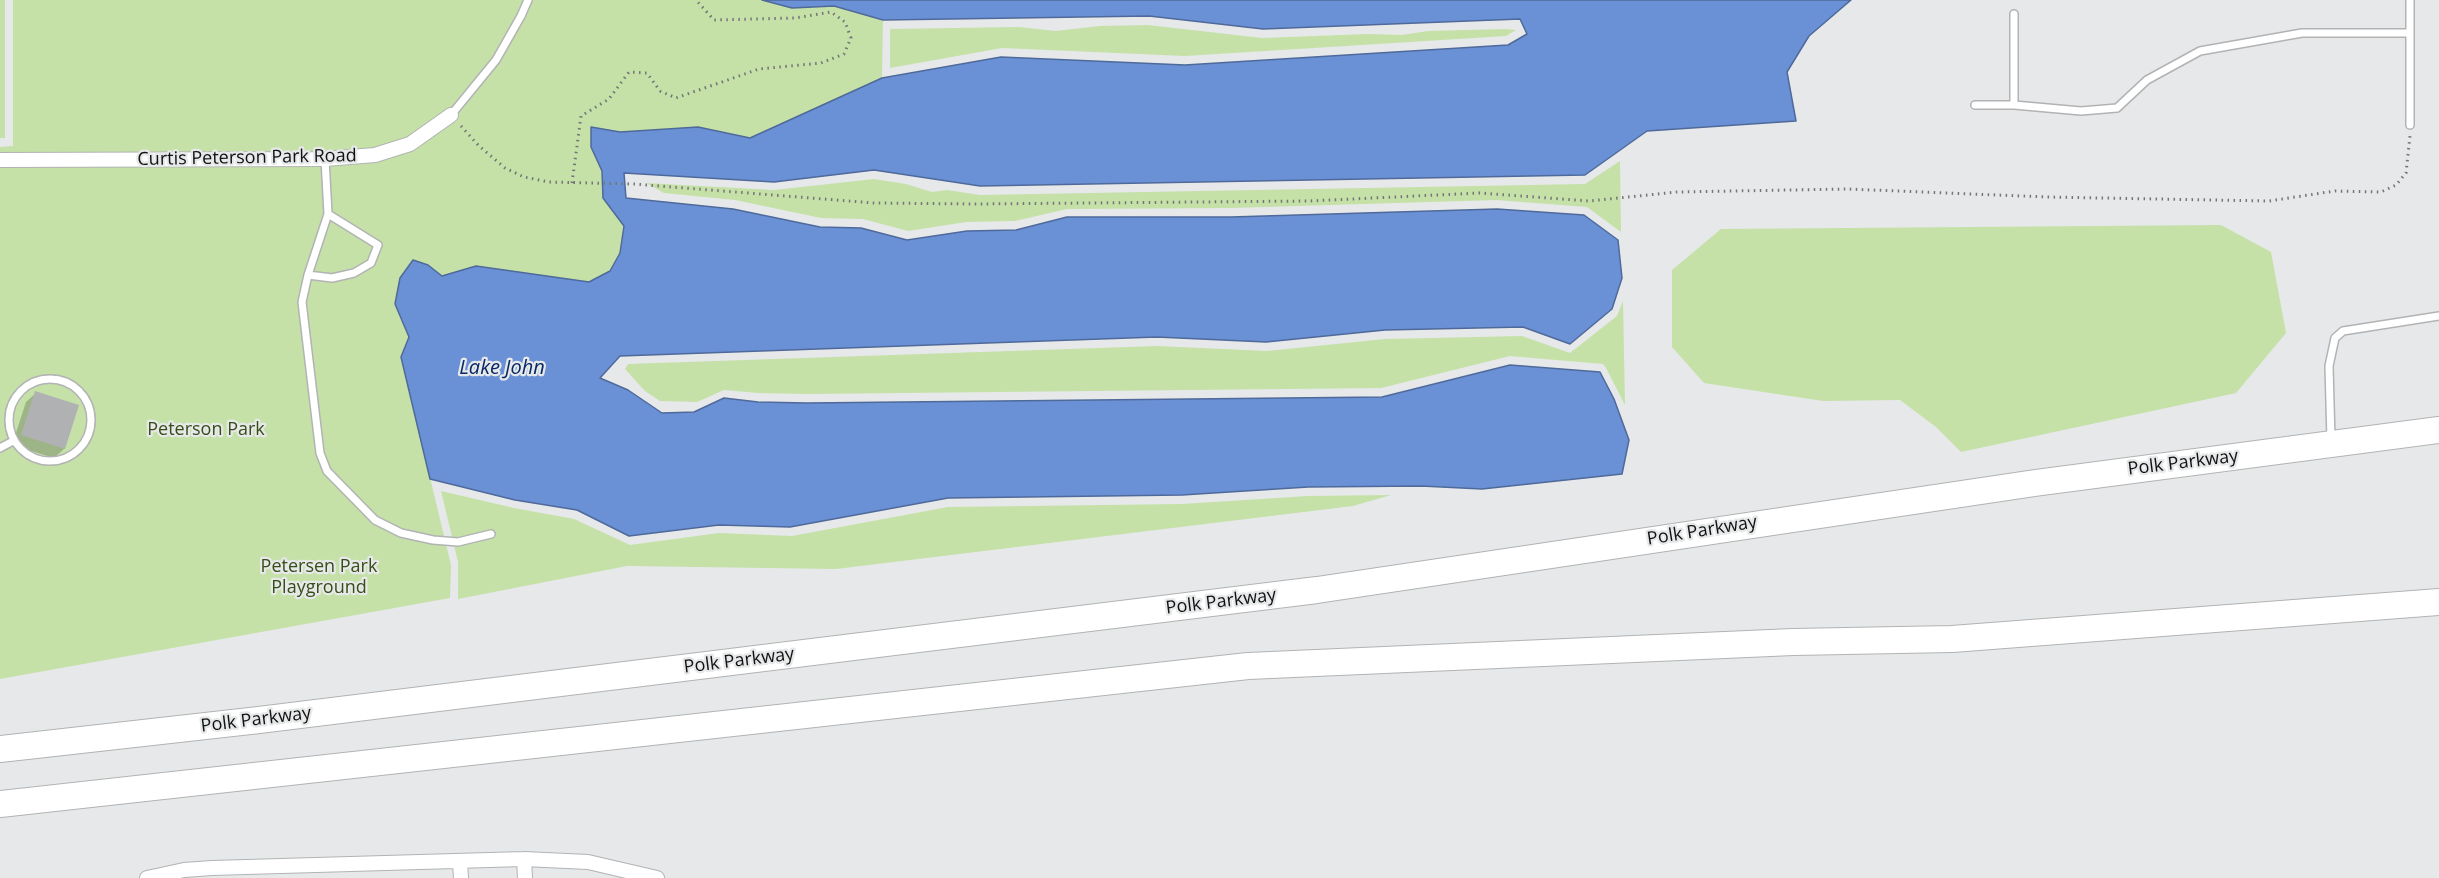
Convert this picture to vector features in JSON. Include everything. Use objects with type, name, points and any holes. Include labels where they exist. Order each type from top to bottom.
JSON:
[{"type":"highway","name":"Polk Parkway","points":[[0,749],[1317,590],[1941,496],[2439,430]]},
{"type":"highway","points":[[0,804],[1248,666],[1793,642],[1952,639],[2439,602]]},
{"type":"street","name":"Curtis Peterson Park Road","points":[[0,160],[325,159],[375,155],[410,144],[452,115]]},
{"type":"street","points":[[524,859],[525,878]]},
{"type":"street","points":[[147,878],[184,870],[212,868],[524,859],[588,862],[657,878]]},
{"type":"street","points":[[460,862],[461,878]]},
{"type":"lane","name":"Curtis Peterson Park Road","points":[[452,115],[496,60],[528,0]]},
{"type":"lane","points":[[2410,0],[2410,125]]},
{"type":"lane","points":[[2014,14],[2014,105]]},
{"type":"lane","points":[[1975,105],[2014,105],[2081,111],[2117,108],[2147,80],[2200,51],[2302,33],[2410,33]]},
{"type":"lane","points":[[325,159],[328,214],[308,275],[302,302],[320,453],[327,471],[375,520],[401,533],[433,540],[458,542],[491,534]]},
{"type":"lane","points":[[308,275],[332,278],[354,273],[371,263],[378,245],[328,214]]},
{"type":"lane","points":[[2331,444],[2329,366],[2335,338],[2343,331],[2439,316]]},
{"type":"lane","points":[[54,379],[65,381],[83,395],[88,405],[91,427],[87,438],[73,455],[51,462],[40,461],[20,450],[13,441],[8,419],[15,398],[22,389],[42,380],[54,379]]},
{"type":"lane","points":[[0,448],[13,441]]},
{"type":"path","points":[[572,183],[581,116],[609,99],[629,72],[647,72],[660,91],[676,98],[759,69],[821,63],[844,54],[851,38],[845,22],[831,12],[795,18],[714,20],[696,0]]},
{"type":"path","points":[[452,115],[479,146],[505,168],[524,177],[572,183],[634,184],[850,202],[976,204],[1309,201],[1480,193],[1589,201],[1677,192],[1847,189],[2048,197],[2269,201],[2335,191],[2380,192],[2396,185],[2406,173],[2410,125]]},
{"type":"green space","points":[[0,0],[5,0],[5,138],[0,138]]},
{"type":"green space","name":"Peterson Park","points":[[13,0],[762,0],[792,8],[834,6],[883,20],[882,78],[750,138],[698,127],[620,132],[591,127],[591,147],[602,171],[603,198],[624,226],[620,253],[610,271],[589,282],[476,266],[442,276],[428,265],[413,261],[400,278],[395,304],[409,337],[401,357],[451,565],[450,598],[0,679],[0,147],[13,146]]},
{"type":"green space","points":[[1148,25],[1262,38],[1516,30],[1506,36],[1185,56],[1002,48],[890,68],[890,29],[1018,27],[1056,31],[1100,26]]},
{"type":"green space","points":[[1620,161],[1621,232],[1587,207],[1496,200],[1231,208],[1067,209],[1015,221],[966,222],[908,231],[863,219],[821,218],[735,200],[664,193],[646,183],[774,190],[874,179],[906,184],[932,192],[947,190],[980,195],[1585,184]]},
{"type":"green space","points":[[2221,225],[2271,252],[2286,333],[2236,393],[1961,452],[1936,427],[1900,400],[1823,401],[1704,383],[1672,347],[1672,270],[1721,229]]},
{"type":"green space","points":[[1623,301],[1625,405],[1603,364],[1510,356],[1381,388],[807,394],[724,390],[697,402],[660,401],[645,391],[625,369],[628,364],[1157,346],[1267,351],[1385,339],[1522,336],[1570,353],[1617,316]]},
{"type":"green space","points":[[441,491],[574,519],[630,545],[719,533],[792,536],[948,507],[1182,504],[1308,496],[1391,495],[1353,506],[836,569],[627,566],[458,599],[458,562]]},
{"type":"water","name":"Lake John","points":[[762,0],[1851,0],[1809,36],[1787,72],[1796,121],[1647,131],[1585,175],[980,186],[874,170],[774,182],[624,173],[626,198],[733,209],[820,227],[861,228],[907,240],[967,231],[1016,230],[1067,217],[1231,217],[1497,209],[1584,215],[1618,240],[1622,278],[1612,309],[1570,344],[1523,327],[1385,330],[1266,342],[1157,337],[620,356],[600,378],[628,390],[662,413],[694,412],[724,398],[758,402],[807,403],[1382,397],[1510,365],[1600,372],[1614,399],[1629,440],[1622,474],[1482,489],[1421,486],[1308,487],[1182,495],[948,498],[790,527],[719,525],[629,536],[577,510],[515,500],[430,479],[401,357],[409,337],[395,304],[400,278],[413,260],[428,265],[442,276],[476,266],[589,282],[610,271],[620,253],[624,226],[603,198],[602,171],[591,147],[591,127],[620,132],[698,127],[750,138],[882,78],[1001,57],[1185,65],[1508,45],[1527,34],[1520,19],[1263,29],[1149,16],[883,20],[834,6],[792,8]]},
{"type":"building","points":[[35,391],[79,405],[65,449],[21,435]]},
{"type":"park label","name":"Petersen Park Playground","points":[[319,577]]}]
